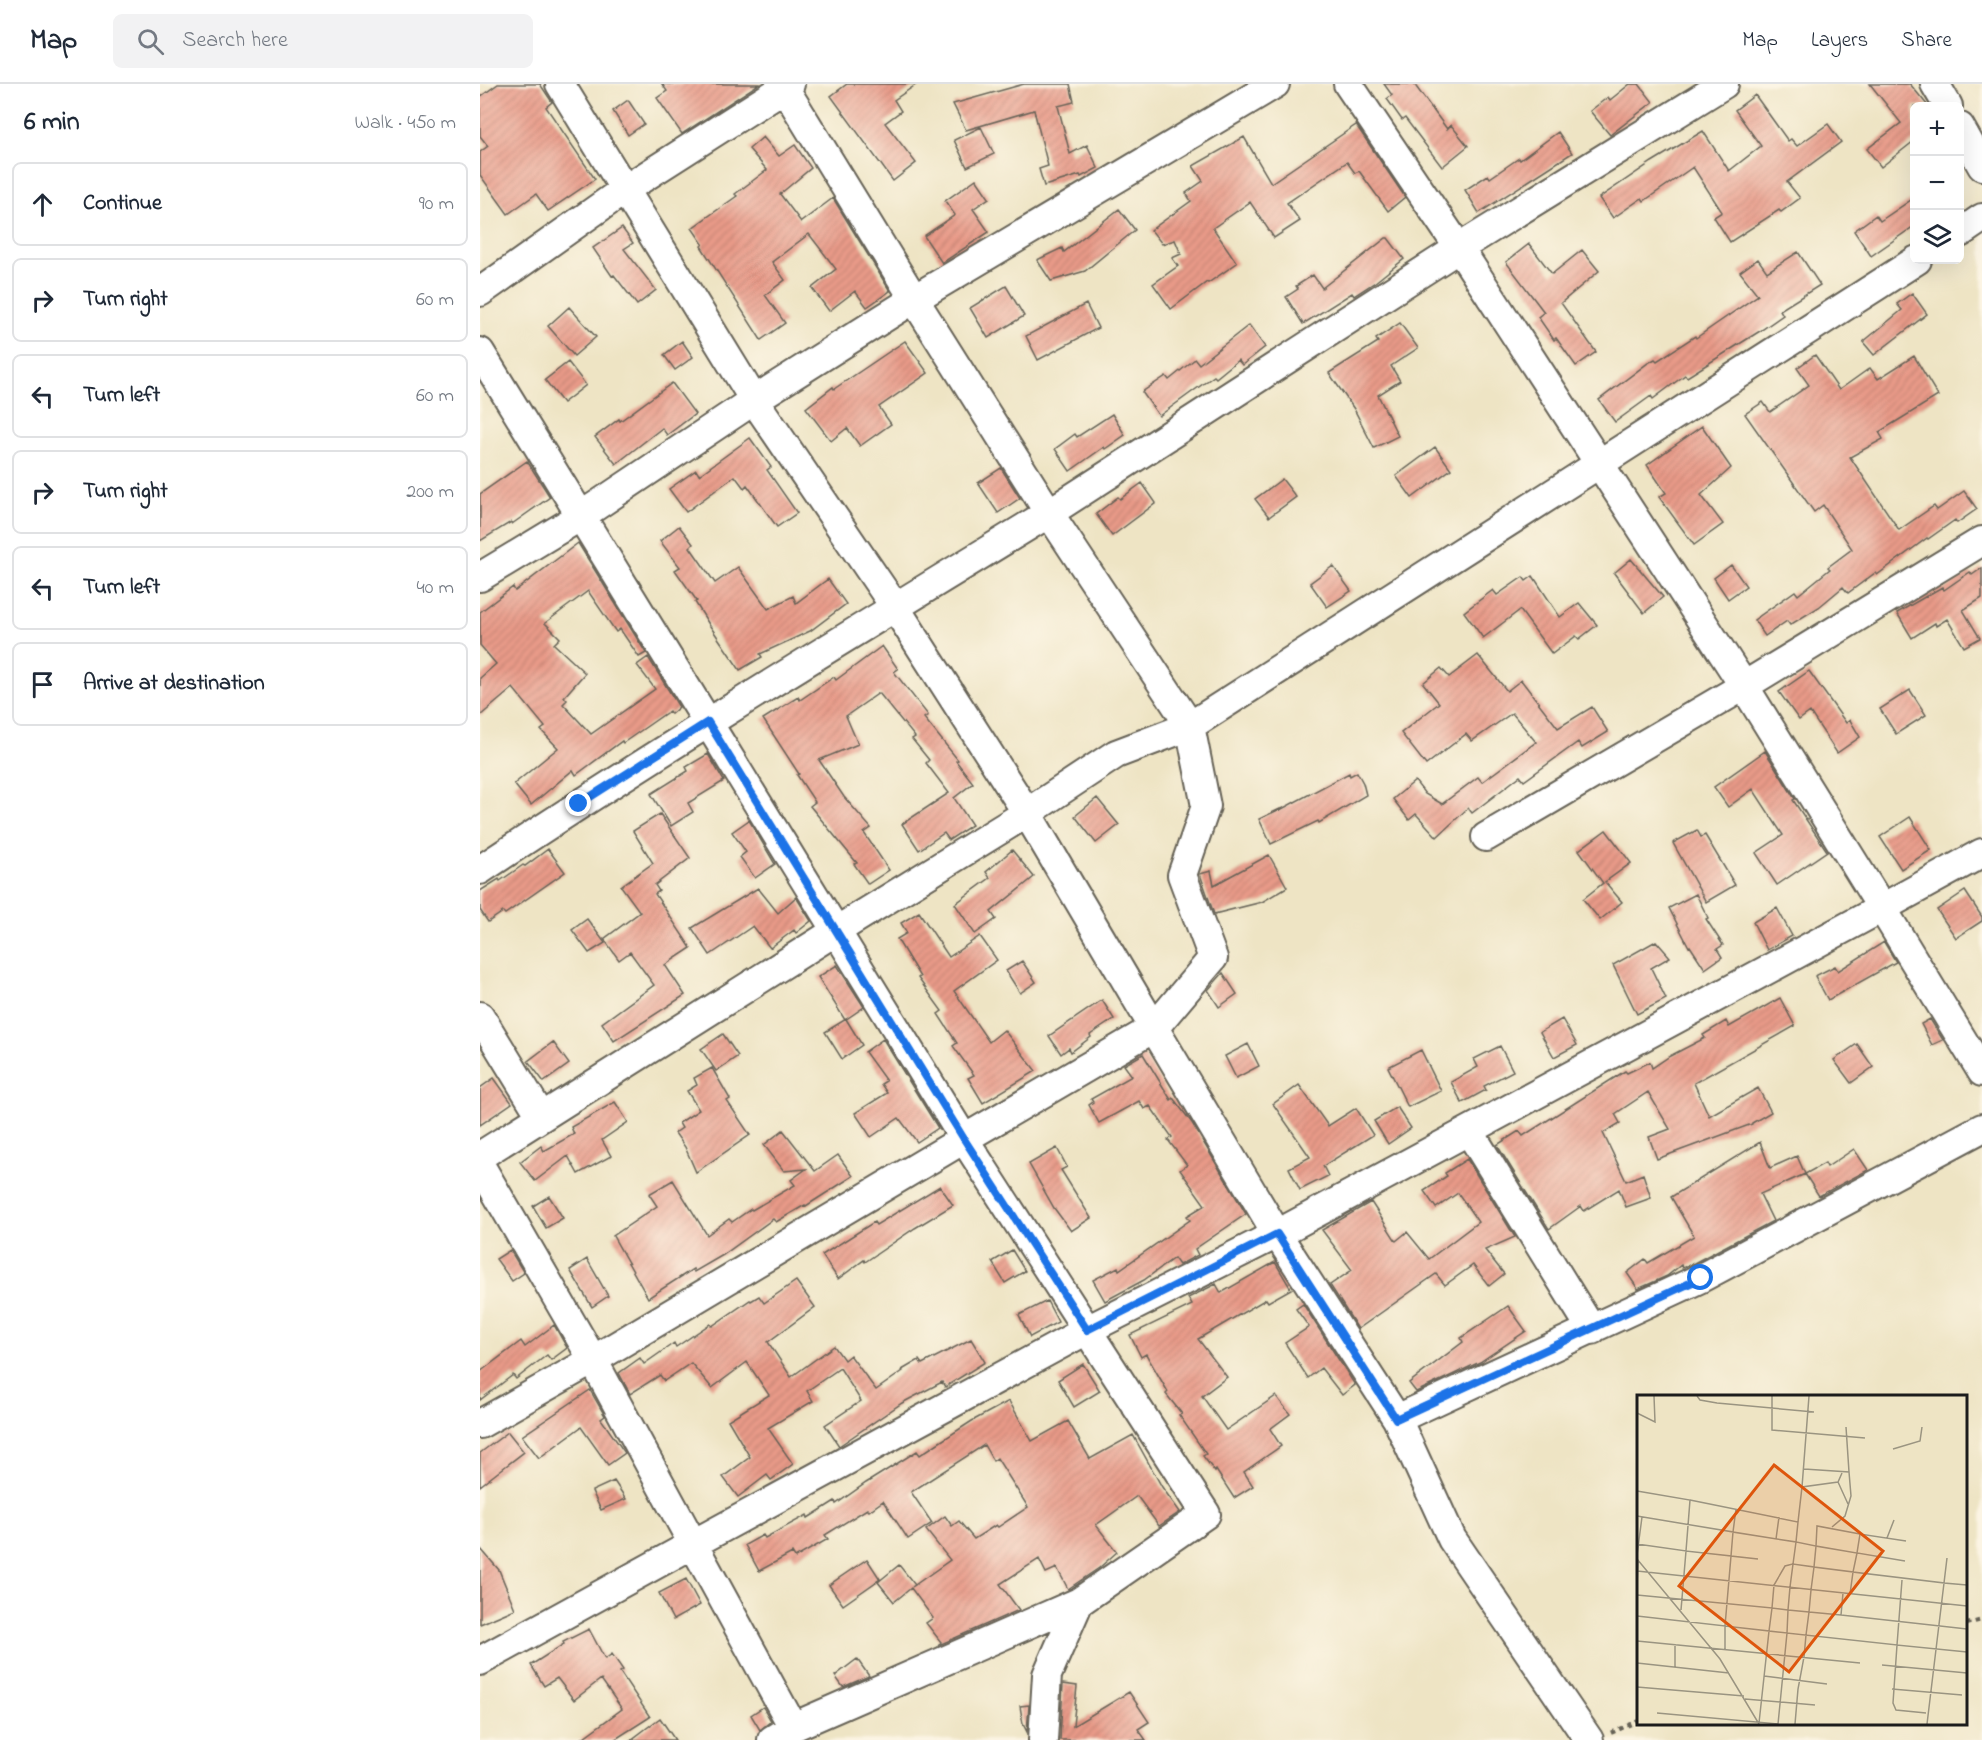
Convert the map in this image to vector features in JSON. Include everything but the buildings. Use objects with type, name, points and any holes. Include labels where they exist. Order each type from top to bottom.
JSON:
[{"type":"street","points":[[560,84],[754,400],[895,607],[1027,813],[1277,1234],[1396,1419],[1452,1539],[1596,1738]]},
{"type":"street","points":[[480,577],[581,516],[754,400],[914,299],[1275,84]]},
{"type":"street","points":[[1348,84],[1459,248],[1744,686],[1982,1072]]},
{"type":"street","points":[[480,870],[708,722],[1049,513],[1459,248],[1724,84]]},
{"type":"street","points":[[1935,84],[1946,102]]},
{"type":"street","points":[[480,291],[624,190],[786,85],[914,299],[1049,513],[1190,726],[1206,806],[1182,875],[1213,958],[1154,1028],[593,1360],[480,1424]]},
{"type":"street","points":[[1964,135],[1982,166]]},
{"type":"street","points":[[1964,229],[1982,218]]},
{"type":"street","points":[[480,1156],[1027,813],[1116,754],[1190,726],[1911,264]]},
{"type":"street","points":[[480,352],[964,1139],[1206,1514],[1078,1602],[782,1734],[693,1544],[593,1360],[480,1165]]},
{"type":"street","points":[[1486,837],[1744,686],[1982,541]]},
{"type":"street","points":[[480,1661],[1087,1330],[1277,1234],[1982,853]]},
{"type":"street","points":[[480,1016],[541,1116]]},
{"type":"street","points":[[1396,1419],[1701,1278],[1982,1128]]},
{"type":"street","points":[[1469,1131],[1592,1330]]},
{"type":"street","points":[[1044,1740],[1047,1675],[1078,1602]]},
{"type":"path","points":[[1967,1624],[1982,1620]]},
{"type":"path","points":[[1596,1738],[1637,1721]]},
{"type":"route","points":[[579,804],[708,722],[964,1139],[1087,1330],[1277,1234],[1396,1419],[1701,1278]]}]
